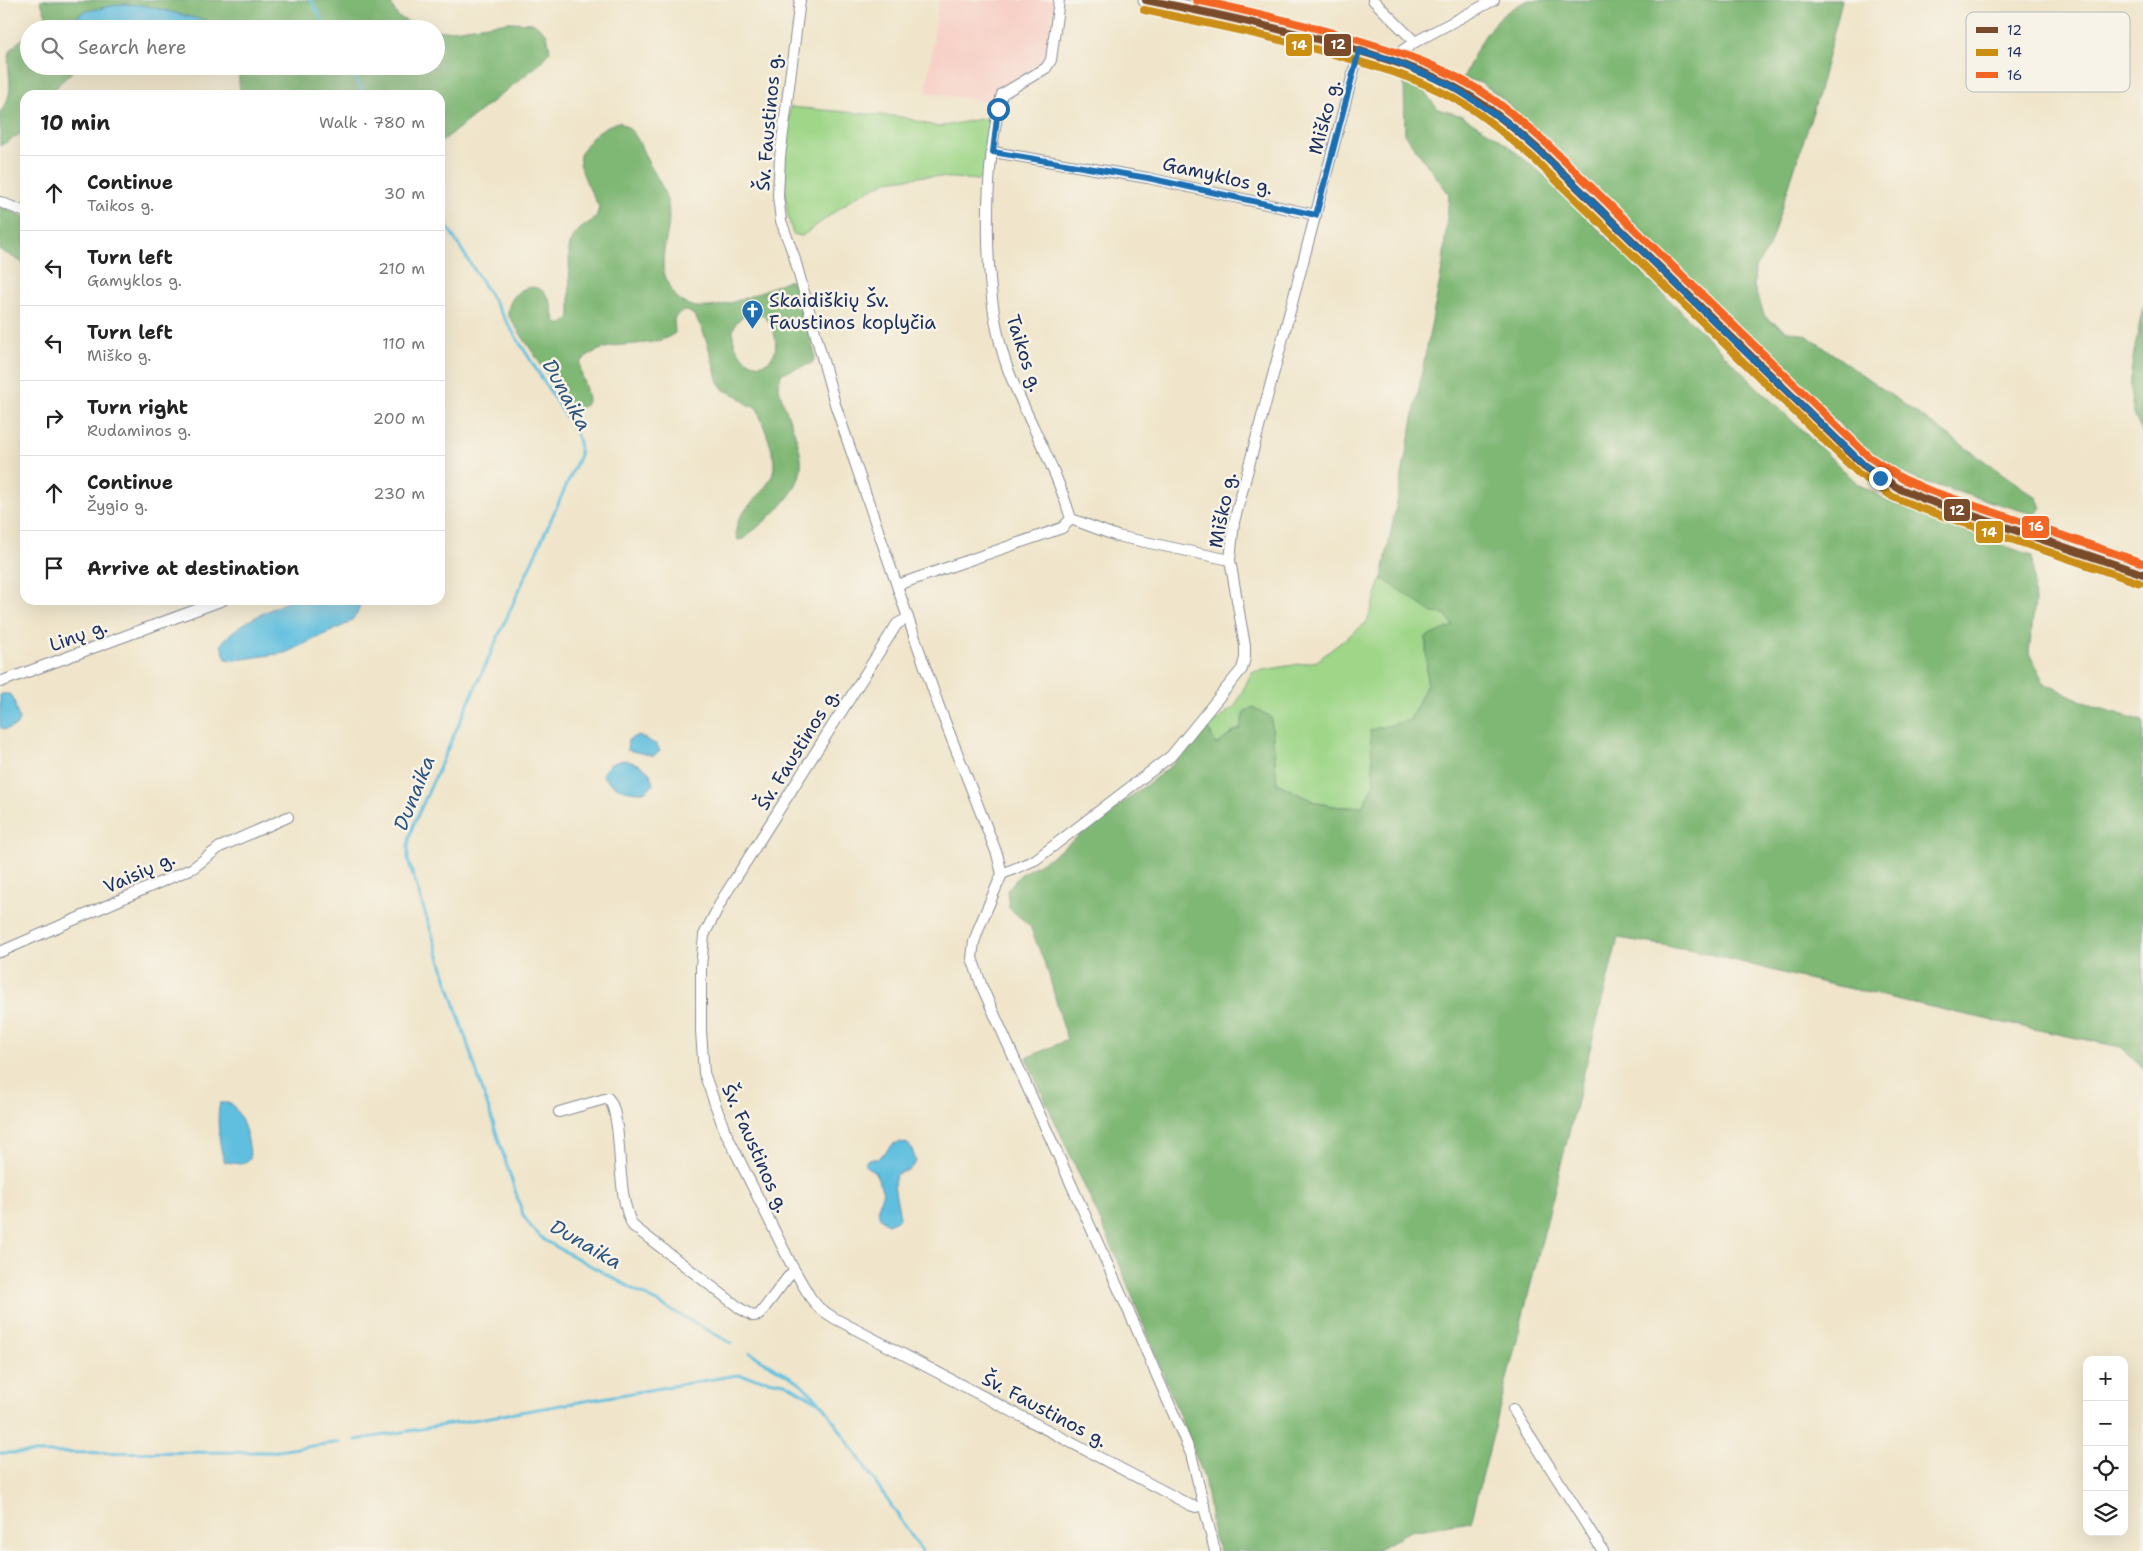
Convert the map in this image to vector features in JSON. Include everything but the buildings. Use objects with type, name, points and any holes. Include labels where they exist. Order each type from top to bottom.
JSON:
[{"type":"main road","points":[[1146,0],[1246,21],[1359,51],[1394,61],[1450,85],[1508,123],[1616,225],[1767,373],[1880,478],[1924,499],[2143,574]]},
{"type":"street","name":"Šv. Faustinos g.","points":[[800,0],[780,157],[778,196],[781,221],[794,256],[835,404],[938,704],[997,854],[1002,874]]},
{"type":"street","name":"Taikos g.","points":[[1059,0],[1051,60],[1046,68],[1002,94],[990,184],[989,257],[993,307],[1009,371],[1050,463],[1071,519]]},
{"type":"street","points":[[1373,0],[1416,42]]},
{"type":"street","points":[[1394,61],[1396,55],[1416,42],[1495,0]]},
{"type":"street","name":"Miško g.","points":[[1002,874],[1035,860],[1171,756],[1242,669],[1245,658],[1245,646],[1230,560],[1234,522],[1359,51]]},
{"type":"street","name":"Gamyklos g.","points":[[993,152],[1148,178],[1316,215]]},
{"type":"street","points":[[0,202],[20,210]]},
{"type":"street","points":[[897,585],[1062,528],[1071,519],[1117,536],[1230,560]]},
{"type":"street","name":"Linų g.","points":[[0,682],[209,605]]},
{"type":"street","name":"Šv. Faustinos g.","points":[[908,618],[897,624],[723,898],[704,935],[701,976],[704,1073],[724,1129],[795,1272],[810,1297],[820,1308],[834,1318],[1190,1505],[1196,1507],[1204,1505]]},
{"type":"street","name":"Vaisių g.","points":[[0,952],[193,868],[220,847],[288,817]]},
{"type":"street","points":[[1002,874],[980,925],[974,942],[972,958],[982,987],[1191,1454],[1215,1551]]},
{"type":"street","points":[[559,1112],[608,1098],[613,1104],[616,1120],[626,1214],[633,1226],[741,1309],[753,1316],[759,1315],[788,1277],[795,1272]]},
{"type":"street","points":[[1513,1409],[1603,1551]]},
{"type":"shaded area","points":[[939,0],[1054,0],[1047,61],[997,95],[994,103],[926,92]]},
{"type":"green space","points":[[40,0],[389,0],[398,17],[405,20],[202,20],[143,5],[121,4],[96,9],[81,20],[44,20],[46,15]]},
{"type":"green space","points":[[1529,0],[1842,0],[1817,99],[1769,247],[1755,268],[1754,287],[1765,317],[1785,330],[1806,335],[2037,498],[2041,508],[2033,514],[1921,481],[1888,467],[1866,450],[1501,97],[1481,83],[1463,78],[1481,42],[1495,22],[1515,6]]},
{"type":"green space","points":[[509,22],[534,23],[547,34],[550,51],[538,65],[445,139],[445,90],[240,90],[239,75],[445,75],[445,31]]},
{"type":"green space","points":[[20,41],[20,75],[68,75],[55,90],[20,90],[20,134],[0,146],[0,112],[9,94],[8,61],[15,45]]},
{"type":"green space","points":[[1404,79],[1425,89],[1429,98],[1438,109],[1462,116],[1497,137],[1546,177],[1759,389],[1858,484],[1892,503],[2032,556],[2035,602],[2029,653],[2044,683],[2093,706],[2143,721],[2143,858],[2139,872],[2143,881],[2143,1069],[2121,1047],[1802,978],[1694,950],[1618,938],[1471,1522],[1410,1531],[1375,1551],[1220,1551],[1214,1538],[1204,1477],[1115,1253],[1026,1058],[1067,1040],[1048,972],[1030,926],[1009,908],[1007,890],[1020,875],[1054,855],[1171,766],[1208,727],[1216,745],[1240,729],[1244,712],[1253,707],[1271,717],[1277,783],[1327,805],[1349,807],[1363,806],[1374,783],[1370,730],[1410,720],[1427,684],[1426,637],[1453,626],[1445,614],[1433,613],[1382,578],[1443,264],[1449,194],[1405,135]]},
{"type":"green space","points":[[790,107],[902,117],[938,127],[991,117],[986,175],[978,180],[926,176],[887,181],[855,197],[802,236],[793,234],[786,203],[785,187]]},
{"type":"green space","points":[[619,122],[634,133],[665,193],[669,213],[663,266],[666,279],[672,291],[682,302],[695,307],[710,307],[743,299],[787,281],[795,284],[815,355],[813,362],[810,364],[782,373],[778,384],[799,449],[801,471],[791,494],[773,514],[743,539],[738,540],[736,530],[738,521],[771,477],[774,467],[773,454],[758,410],[754,406],[749,406],[738,396],[724,390],[718,382],[704,333],[690,313],[683,311],[674,319],[675,333],[664,339],[614,346],[590,354],[580,363],[588,402],[583,407],[578,408],[567,404],[508,315],[512,300],[517,294],[529,287],[543,291],[548,297],[557,324],[563,324],[570,317],[569,248],[576,233],[596,218],[599,207],[583,174],[580,155],[595,134]],"holes":[[[755,312],[764,316],[768,321],[776,342],[776,348],[772,357],[763,364],[754,364],[744,358],[737,349],[733,338],[734,327],[741,318]]]},
{"type":"green space","points":[[0,206],[20,215],[20,261],[0,250]]},
{"type":"green space","points":[[2143,307],[2143,433],[2136,419],[2132,403],[2131,371]]},
{"type":"green space","points":[[1382,578],[1433,612],[1445,614],[1453,626],[1426,638],[1427,684],[1410,721],[1371,730],[1374,783],[1363,806],[1327,805],[1309,799],[1277,783],[1271,717],[1253,708],[1244,712],[1240,729],[1215,745],[1208,727],[1235,706],[1252,672],[1317,661],[1367,622]]},
{"type":"water","points":[[121,4],[143,5],[202,20],[78,20],[78,16],[83,12]]},
{"type":"water","points":[[280,605],[360,605],[357,614],[349,623],[285,653],[235,660],[226,659],[221,645],[233,631]]},
{"type":"water","points":[[9,694],[13,697],[19,720],[16,726],[4,730],[0,727],[0,695]]},
{"type":"water","points":[[638,735],[657,745],[660,751],[654,756],[627,750],[628,740]]},
{"type":"water","points":[[625,760],[640,765],[650,773],[653,785],[644,792],[632,791],[616,787],[606,780],[602,775],[606,768],[611,764]]},
{"type":"water","points":[[220,1103],[231,1103],[245,1129],[250,1159],[241,1164],[225,1162],[223,1157],[218,1124]]},
{"type":"water","points":[[900,1142],[908,1144],[912,1149],[916,1162],[909,1170],[896,1174],[894,1186],[900,1217],[888,1224],[880,1218],[878,1210],[883,1192],[875,1172],[864,1165],[868,1159],[878,1159],[893,1144]]},
{"type":"waterway","name":"Dunaika","points":[[311,0],[322,20]]},
{"type":"waterway","name":"Dunaika","points":[[353,75],[362,90]]},
{"type":"waterway","name":"Dunaika","points":[[445,223],[576,433],[580,455],[412,828],[408,845],[408,860],[523,1215],[544,1240],[731,1343]]},
{"type":"waterway","name":"Dunaika","points":[[750,1353],[799,1382],[819,1401]]},
{"type":"waterway","points":[[356,1440],[737,1375],[785,1383],[823,1405]]},
{"type":"waterway","name":"Dunaika","points":[[823,1405],[922,1551]]},
{"type":"waterway","points":[[0,1453],[270,1452],[340,1442]]},
{"type":"transit line","name":"12","points":[[1146,0],[1245,21],[1343,46],[1420,71],[1463,92],[1493,112],[1539,150],[1863,465],[1898,488],[1924,499],[2143,574]]},
{"type":"transit line","name":"16","points":[[1196,0],[1293,22],[1381,47],[1439,69],[1478,89],[1546,143],[1869,457],[1903,479],[1928,490],[2143,563]]},
{"type":"transit line","name":"14","points":[[1144,10],[1309,47],[1412,79],[1457,100],[1486,119],[1532,157],[1858,473],[1893,497],[1920,508],[2140,583]]},
{"type":"place","name":"Skaidiškių Šv. Faustinos koplyčia","points":[[753,330]]},
{"type":"route","points":[[998,109],[993,152],[1148,178],[1316,215],[1359,51],[1406,66],[1450,85],[1482,104],[1508,123],[1539,150],[1733,340],[1880,478]]}]
